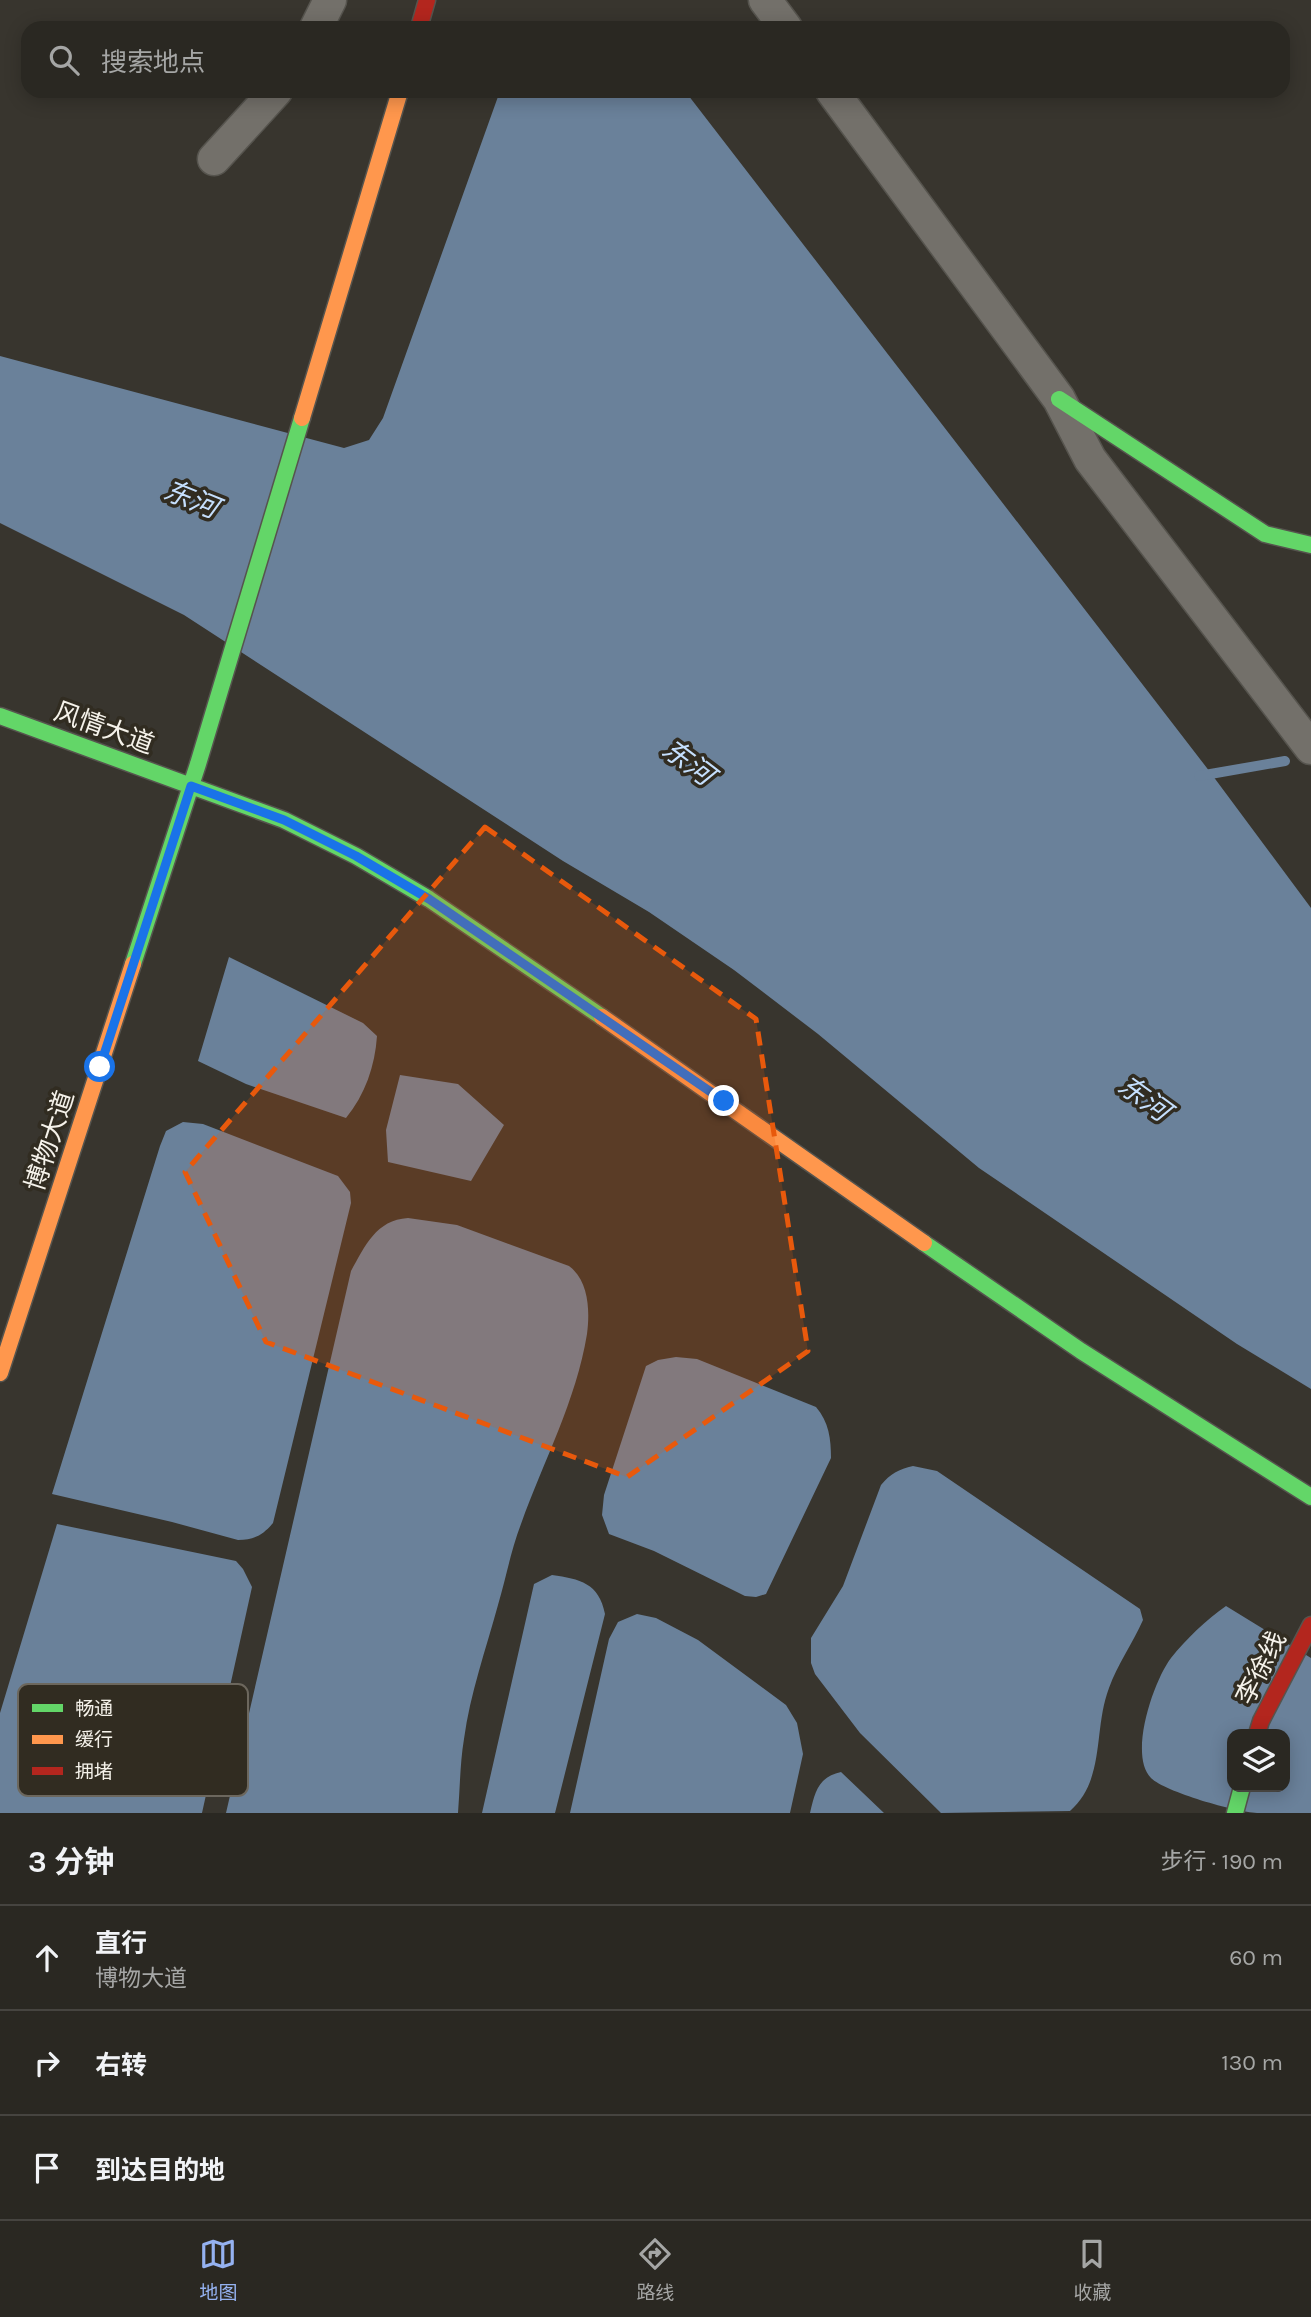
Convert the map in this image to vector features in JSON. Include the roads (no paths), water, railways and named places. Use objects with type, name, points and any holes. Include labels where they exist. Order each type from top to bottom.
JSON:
[{"type":"main road","points":[[421,21],[427,0]]},
{"type":"main road","name":"博物大道","points":[[0,1373],[198,764],[398,98]]},
{"type":"main road","points":[[1059,399],[1265,534],[1311,545]]},
{"type":"main road","name":"风情大道","points":[[0,716],[284,820],[356,856],[429,899],[680,1070],[984,1286],[1092,1359],[1311,1497]]},
{"type":"main road","name":"李徐线","points":[[1259,1729],[1311,1625]]},
{"type":"main road","points":[[1235,1813],[1241,1792]]},
{"type":"street","points":[[320,21],[330,0]]},
{"type":"street","points":[[765,0],[781,21]]},
{"type":"street","points":[[214,159],[270,98]]},
{"type":"street","points":[[837,98],[1059,399],[1090,459],[1311,748]]},
{"type":"water","name":"东河","points":[[497,98],[690,98],[1210,772],[1311,908],[1311,1389],[1237,1344],[979,1168],[818,1034],[734,970],[649,912],[563,861],[184,615],[0,523],[0,356],[344,448],[369,440],[383,418]]},
{"type":"water","points":[[229,957],[363,1023],[377,1036],[368,1080],[359,1100],[346,1118],[246,1084],[198,1061]]},
{"type":"water","points":[[400,1075],[458,1084],[504,1125],[471,1181],[388,1162],[386,1130]]},
{"type":"water","points":[[183,1122],[203,1124],[338,1176],[350,1192],[351,1203],[273,1523],[262,1534],[249,1539],[238,1540],[52,1494],[160,1146],[166,1131]]},
{"type":"water","points":[[408,1218],[457,1225],[569,1266],[581,1280],[588,1306],[587,1334],[575,1383],[517,1534],[474,1688],[463,1748],[458,1813],[226,1813],[230,1796],[248,1796],[248,1718],[351,1271],[373,1236],[397,1220]]},
{"type":"water","points":[[676,1357],[697,1359],[816,1407],[826,1425],[830,1437],[831,1458],[766,1594],[745,1596],[654,1551],[609,1534],[602,1515],[604,1495],[646,1366],[658,1360]]},
{"type":"water","points":[[913,1466],[937,1471],[1140,1609],[1143,1620],[1112,1679],[1104,1704],[1094,1769],[1089,1784],[1070,1811],[941,1813],[860,1733],[815,1674],[811,1663],[811,1638],[843,1586],[881,1485],[895,1472]]},
{"type":"water","points":[[57,1524],[236,1561],[243,1569],[252,1587],[231,1684],[18,1684],[18,1796],[206,1796],[202,1813],[0,1813],[0,1713]]},
{"type":"water","points":[[552,1575],[587,1584],[598,1595],[605,1614],[555,1813],[482,1813],[534,1584]]},
{"type":"water","points":[[1226,1606],[1311,1658],[1311,1813],[1247,1812],[1185,1795],[1151,1778],[1142,1753],[1151,1700],[1171,1658],[1197,1630]]},
{"type":"water","points":[[637,1614],[656,1618],[698,1640],[786,1705],[797,1723],[803,1754],[790,1813],[570,1813],[609,1639],[618,1622]]},
{"type":"water","points":[[841,1772],[884,1813],[810,1813],[822,1782]]},
{"type":"waterway","points":[[1199,776],[1285,761]]}]
